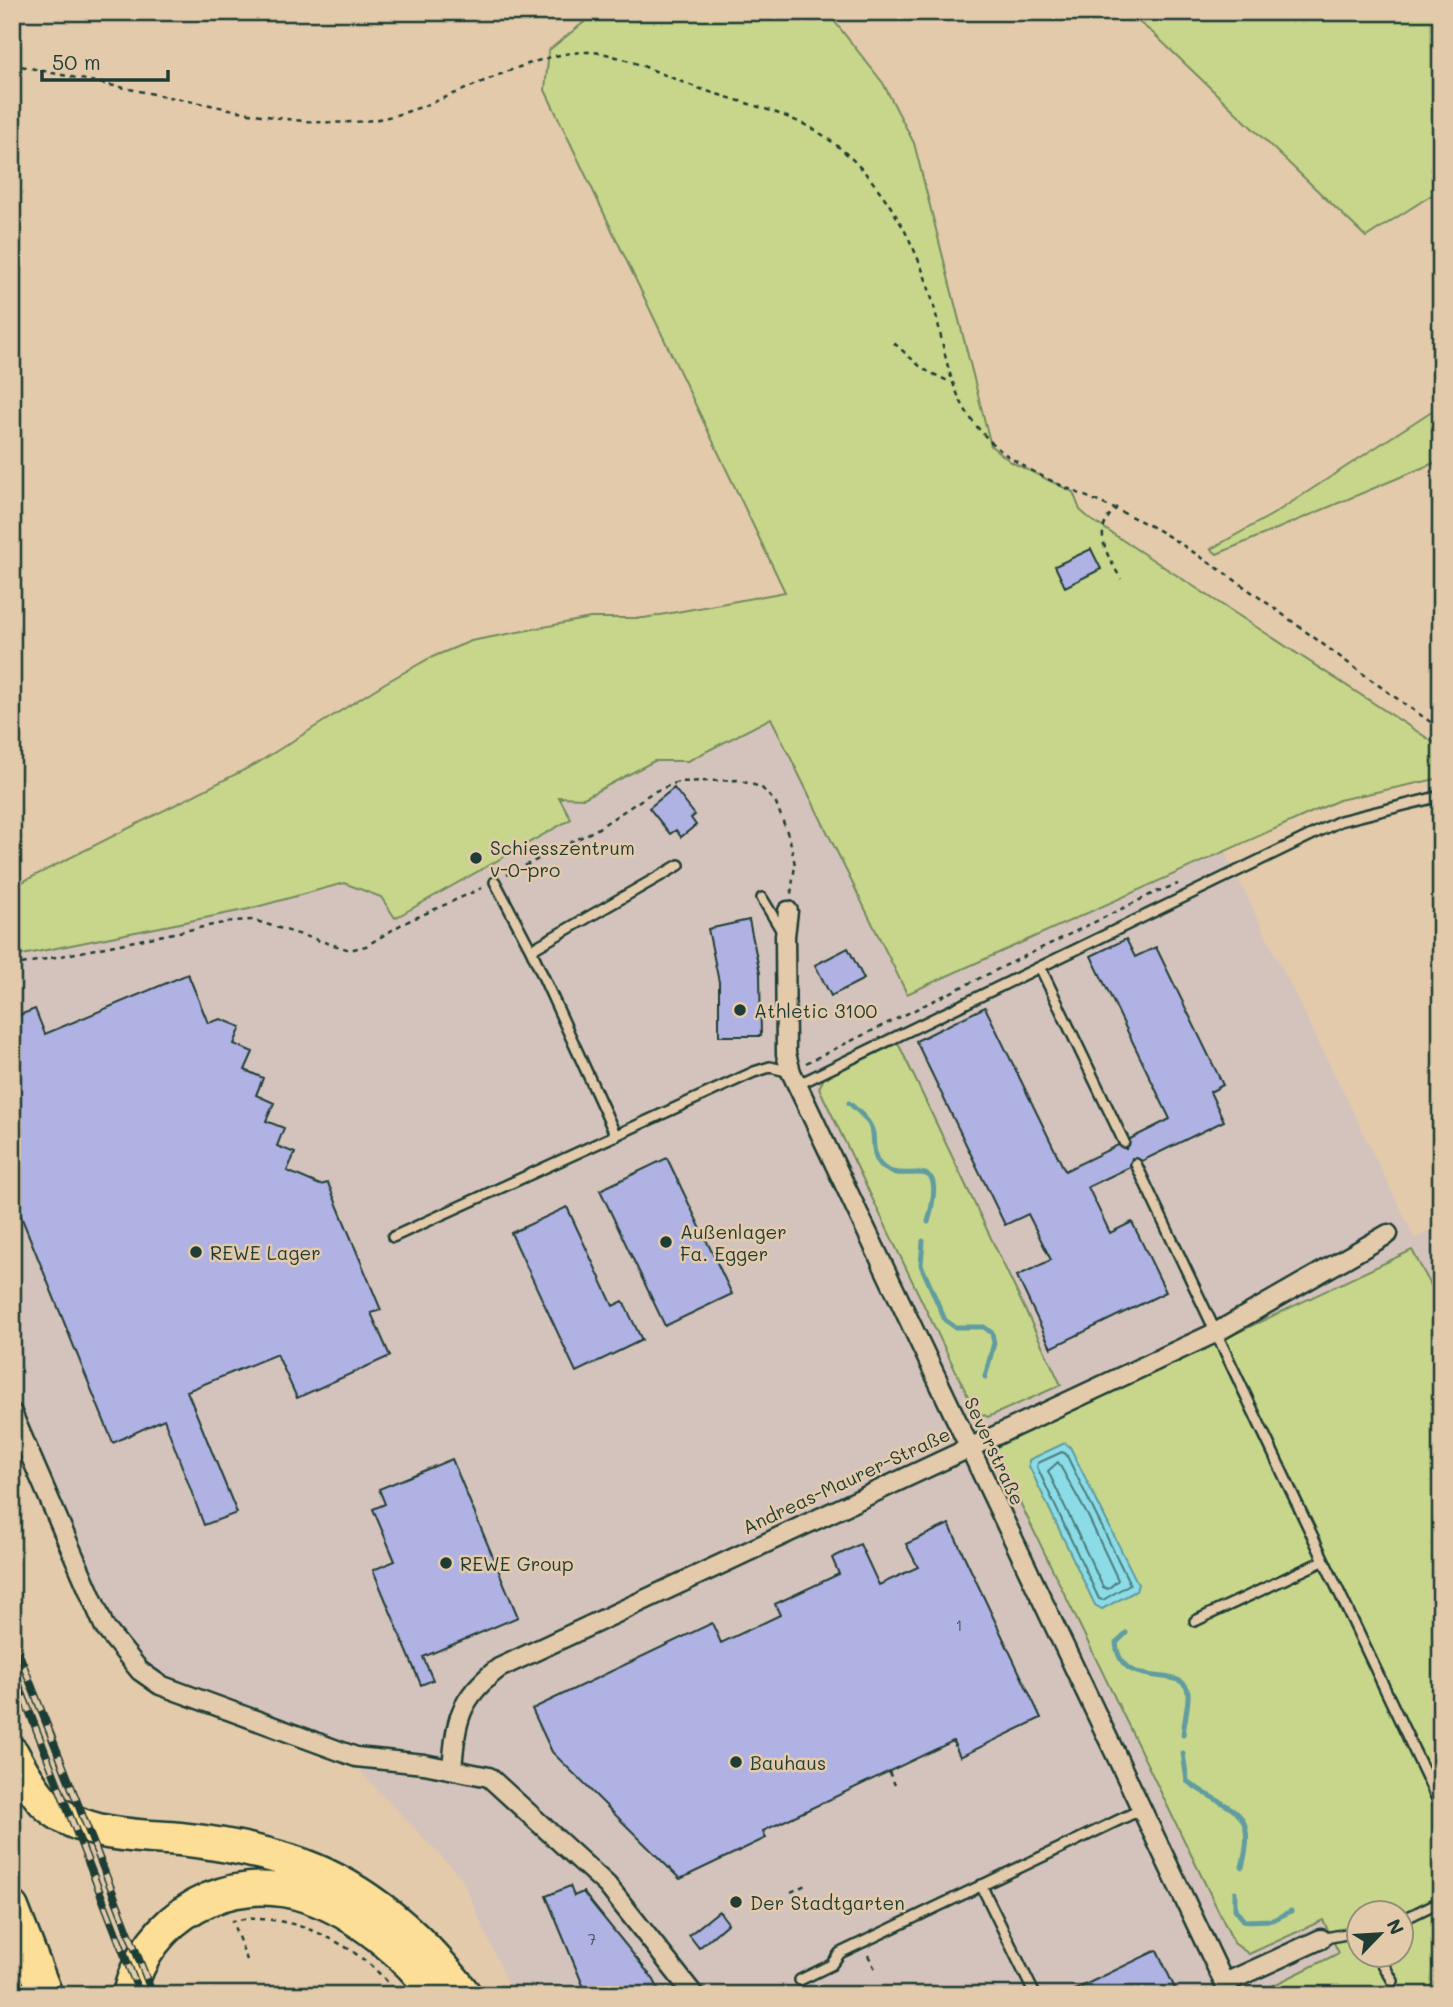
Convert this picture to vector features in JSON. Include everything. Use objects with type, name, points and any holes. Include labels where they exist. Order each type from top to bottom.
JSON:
[{"type":"highway","points":[[12,1753],[29,1783],[46,1803],[88,1827],[116,1835],[180,1839],[243,1849],[291,1861],[340,1882],[377,1906],[421,1943],[465,1995]]},
{"type":"highway","points":[[129,1995],[142,1958],[156,1936],[184,1912],[213,1897],[239,1891],[265,1890],[306,1895],[342,1912],[402,1957],[437,1995]]},
{"type":"highway","points":[[12,1908],[46,1995]]},
{"type":"street","name":"Severstraße","points":[[788,911],[785,936],[786,1054],[794,1078],[1227,1989]]},
{"type":"street","name":"Andreas-Maurer-Straße","points":[[452,1769],[456,1722],[468,1697],[499,1668],[970,1445],[1217,1332],[1388,1234]]},
{"type":"street","points":[[12,1413],[105,1628],[140,1671],[160,1685],[356,1757],[482,1775],[499,1785],[598,1877],[665,1955],[694,1995]]},
{"type":"street","points":[[1227,1989],[1321,1939]]},
{"type":"lane","points":[[393,1237],[754,1072],[770,1067],[794,1078],[1040,967],[1340,821],[1441,796]]},
{"type":"lane","points":[[531,950],[679,865]]},
{"type":"lane","points":[[495,882],[531,950],[616,1136]]},
{"type":"lane","points":[[761,898],[785,936]]},
{"type":"lane","points":[[1040,967],[1124,1142]]},
{"type":"lane","points":[[1136,1164],[1217,1332],[1226,1359],[1441,1807]]},
{"type":"lane","points":[[1195,1621],[1323,1562]]},
{"type":"lane","points":[[800,1980],[831,1965],[840,1953],[862,1942],[1142,1809]]},
{"type":"lane","points":[[981,1885],[1035,1995]]},
{"type":"lane","points":[[1414,1914],[1441,1901]]},
{"type":"lane","points":[[1321,1939],[1344,1934]]},
{"type":"lane","points":[[1385,1968],[1393,1981]]},
{"type":"path","points":[[12,64],[260,115],[339,123],[379,119],[417,110],[529,64],[574,52],[605,54],[790,118],[814,130],[855,164],[898,220],[915,252],[929,288],[950,382],[975,424],[1013,459],[1116,507],[1186,548],[1441,729]]},
{"type":"path","points":[[894,343],[923,369],[950,382]]},
{"type":"path","points":[[1116,507],[1101,528],[1101,540],[1121,579]]},
{"type":"path","points":[[12,966],[233,921],[253,920],[351,950],[366,946],[402,924],[495,882],[597,829],[653,792],[678,782],[737,780],[761,787],[776,803],[790,840],[795,865],[788,911]]},
{"type":"path","points":[[889,1772],[895,1785]]},
{"type":"path","points":[[791,1892],[807,1884]]},
{"type":"path","points":[[247,1960],[232,1921],[255,1916],[284,1921],[320,1933],[359,1958],[397,1995]]},
{"type":"path","points":[[862,1942],[876,1971]]},
{"type":"shaded area","points":[[771,718],[907,994],[1225,852],[1415,1238],[1441,1226],[1441,1995],[513,1995],[461,1877],[365,1777],[341,1742],[173,1681],[143,1659],[115,1622],[12,1387],[12,957],[249,909],[344,883],[381,897],[396,918],[571,818],[559,797],[584,798],[654,761],[688,761]]},
{"type":"green space","points":[[597,12],[827,12],[883,83],[914,143],[991,446],[1011,462],[1073,492],[1080,510],[1090,519],[1441,747],[1441,778],[1339,800],[907,994],[771,718],[688,761],[654,761],[584,798],[559,797],[571,819],[395,918],[381,897],[344,883],[249,909],[12,957],[12,887],[256,764],[430,658],[471,641],[590,618],[644,618],[785,592],[545,90],[549,50]]},
{"type":"green space","points":[[1126,12],[1441,12],[1441,189],[1366,237],[1154,34]]},
{"type":"green space","points":[[1441,405],[1441,460],[1217,554],[1211,549],[1275,513]]},
{"type":"green space","points":[[898,1043],[1061,1385],[988,1417],[975,1411],[819,1088],[824,1078]]},
{"type":"green space","points":[[1412,1250],[1441,1304],[1441,1995],[1266,1995],[1268,1988],[1339,1953],[1323,1920],[1249,1954],[1234,1943],[995,1451],[998,1446]]},
{"type":"water","points":[[1065,1443],[1070,1447],[1138,1584],[1136,1591],[1102,1609],[1095,1605],[1029,1466],[1029,1460]]},
{"type":"building","points":[[1091,549],[1101,569],[1065,587],[1055,566]]},
{"type":"building","points":[[674,788],[695,815],[691,818],[696,825],[681,837],[676,830],[670,834],[649,808]]},
{"type":"building","points":[[749,920],[760,973],[761,1036],[719,1036],[719,982],[708,929]]},
{"type":"building","points":[[1126,939],[1135,957],[1156,947],[1223,1085],[1210,1092],[1224,1121],[1142,1161],[1132,1158],[1130,1167],[1088,1187],[1110,1233],[1132,1222],[1166,1292],[1051,1348],[1017,1276],[1051,1260],[1028,1214],[1005,1225],[916,1041],[985,1007],[1065,1171],[1118,1145],[1126,1149],[1130,1139],[1170,1119],[1091,956]]},
{"type":"building","points":[[848,948],[864,979],[831,996],[815,965]]},
{"type":"building","name":"REWE Lager","points":[[188,974],[208,1023],[221,1019],[241,1027],[234,1044],[253,1052],[245,1070],[263,1078],[256,1095],[274,1103],[266,1121],[284,1128],[277,1146],[295,1153],[287,1171],[320,1185],[328,1183],[381,1310],[371,1313],[390,1356],[297,1398],[277,1354],[187,1391],[237,1513],[204,1525],[164,1419],[113,1443],[12,1194],[12,1018],[35,1009],[45,1034]]},
{"type":"building","name":"Außenlager Fa. Egger","points":[[667,1158],[732,1294],[665,1326],[600,1190]]},
{"type":"building","points":[[567,1207],[613,1306],[623,1301],[642,1340],[576,1372],[511,1233]]},
{"type":"building","name":"REWE Group","points":[[452,1459],[518,1617],[423,1657],[433,1680],[421,1685],[373,1570],[395,1561],[373,1509],[385,1504],[379,1489]]},
{"type":"building","name":"Bauhaus","points":[[949,1524],[1041,1718],[960,1757],[953,1741],[763,1831],[766,1838],[680,1879],[552,1752],[532,1709],[712,1623],[721,1643],[780,1615],[775,1604],[839,1574],[832,1558],[860,1544],[879,1585],[918,1567],[906,1544]]},
{"type":"building","points":[[570,1886],[574,1896],[583,1892],[654,1980],[661,1995],[587,1995],[546,1896]]},
{"type":"building","points":[[719,1911],[728,1923],[699,1948],[689,1935]]},
{"type":"building","points":[[1157,1950],[1178,1995],[1064,1995]]},
{"type":"waterway","points":[[849,1103],[869,1124],[877,1160],[886,1170],[928,1175],[933,1182],[928,1222]]},
{"type":"waterway","points":[[923,1241],[921,1265],[945,1320],[955,1327],[984,1327],[992,1333],[994,1343],[985,1377]]},
{"type":"waterway","points":[[1126,1633],[1116,1643],[1120,1659],[1129,1668],[1140,1673],[1176,1679],[1184,1684],[1188,1697],[1183,1735]]},
{"type":"waterway","points":[[1183,1753],[1187,1781],[1236,1812],[1243,1821],[1246,1847],[1242,1867]]},
{"type":"waterway","points":[[1235,1892],[1235,1909],[1244,1921],[1273,1920],[1291,1911]]},
{"type":"railway","points":[[12,1636],[153,1995]]},
{"type":"railway","points":[[12,1667],[140,1995]]},
{"type":"place","name":"Schiesszentrum v-0-pro","points":[[476,858]]},
{"type":"place","name":"Athletic 3100","points":[[740,1010]]},
{"type":"place","name":"Außenlager Fa. Egger","points":[[666,1242]]},
{"type":"place","name":"REWE Lager","points":[[196,1252]]},
{"type":"place","name":"REWE Group","points":[[446,1563]]},
{"type":"place","name":"Bauhaus","points":[[736,1762]]},
{"type":"place","name":"Der Stadtgarten","points":[[736,1902]]}]
